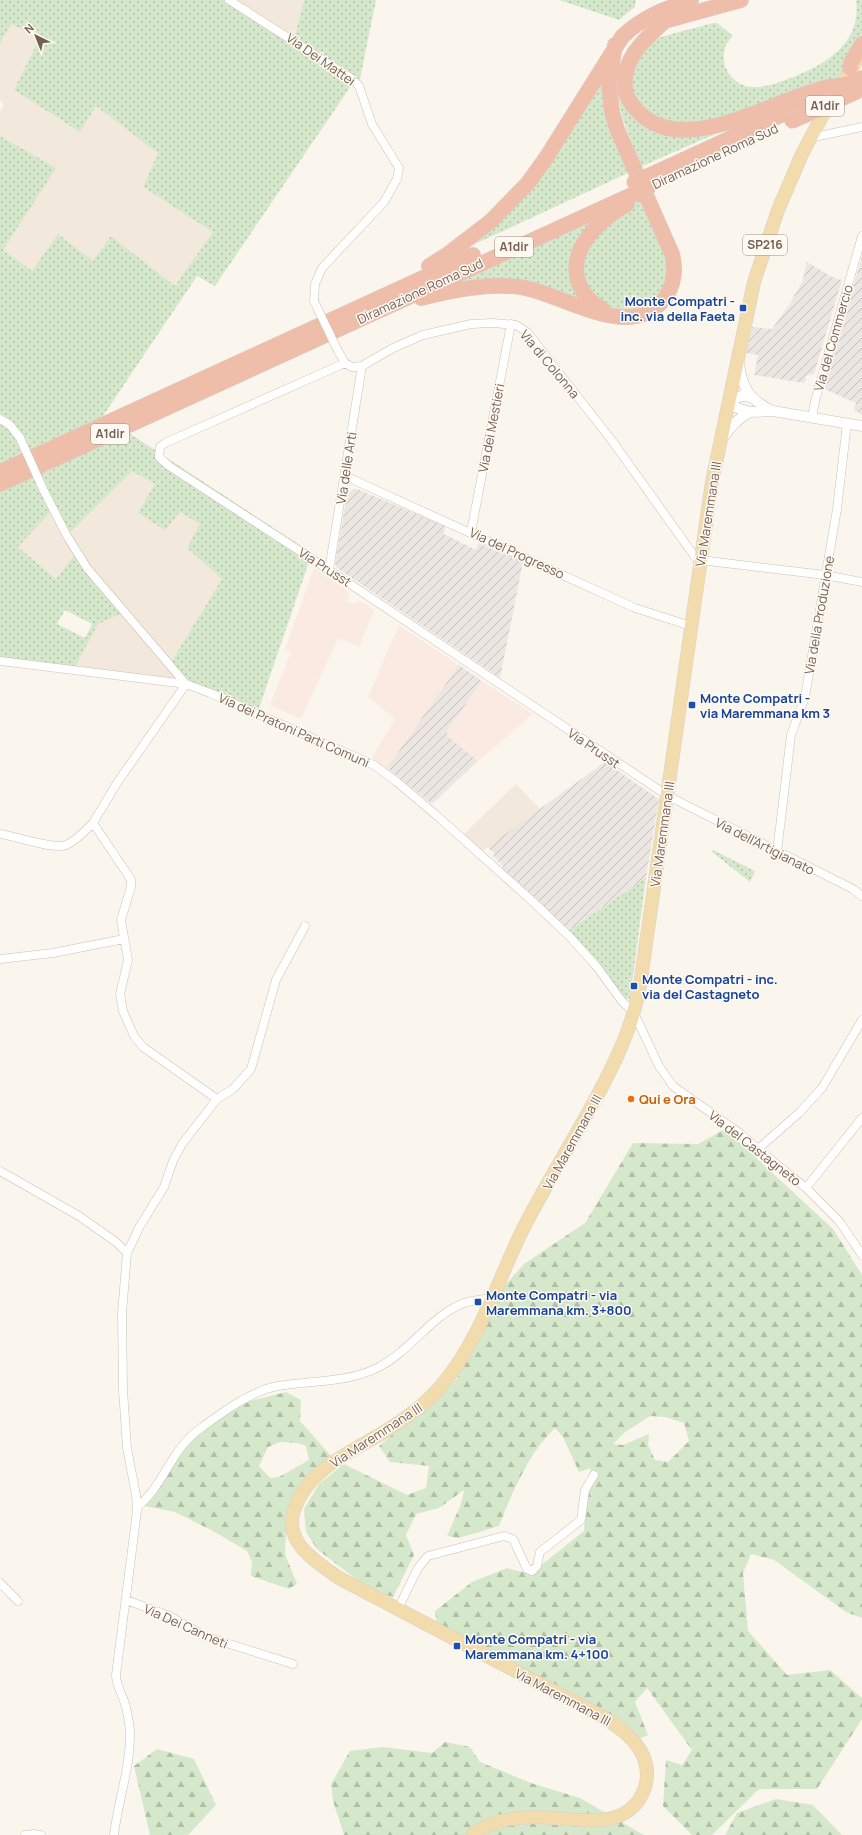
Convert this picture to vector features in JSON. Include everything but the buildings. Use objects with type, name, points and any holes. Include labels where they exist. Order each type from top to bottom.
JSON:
[{"type":"highway","points":[[391,298],[404,281],[466,241],[500,212],[521,191],[546,158],[615,46],[627,32],[643,19],[667,8],[691,0]]},
{"type":"highway","points":[[613,64],[628,44],[638,34],[649,27],[666,20],[741,0]]},
{"type":"highway","points":[[666,20],[633,54],[628,64],[625,79],[626,92],[631,104],[643,116],[659,126],[678,130],[712,126],[816,90],[856,82],[851,63],[862,44]]},
{"type":"highway","points":[[391,298],[503,286],[522,288],[554,296],[605,315],[619,317],[643,314],[659,304],[670,288],[674,267],[670,246],[614,122],[610,106],[609,90],[615,46]]},
{"type":"highway","name":"Diramazione Roma Sud","points":[[641,186],[806,103],[856,82]]},
{"type":"highway","name":"Diramazione Roma Sud","points":[[0,472],[641,186],[792,121],[856,82]]},
{"type":"highway","points":[[619,317],[597,306],[586,297],[577,276],[578,259],[585,241],[599,224],[641,186]]},
{"type":"highway","name":"Diramazione Roma Sud","points":[[0,484],[391,298]]},
{"type":"main road","name":"Via Maremmana III","points":[[473,1835],[487,1825],[511,1819],[543,1817],[598,1820],[621,1814],[634,1806],[643,1791],[647,1771],[644,1756],[635,1742],[624,1732],[602,1717],[339,1578],[308,1555],[299,1546],[293,1522],[294,1510],[305,1490],[325,1469],[344,1455],[408,1416],[424,1404],[441,1387],[459,1361],[522,1233],[615,1063],[634,1013],[640,985],[668,796],[700,560],[720,442],[730,401],[754,282],[778,210],[810,138],[856,82],[862,52]]},
{"type":"street","name":"Via Dei Mattei","points":[[229,0],[351,78],[359,86],[372,124],[398,164],[399,173],[397,179],[384,202],[322,268],[314,284],[314,301],[338,352],[345,363]]},
{"type":"street","points":[[810,138],[862,127]]},
{"type":"street","name":"Via del Commercio","points":[[812,417],[815,401],[862,236]]},
{"type":"street","name":"Via di Colonna","points":[[362,366],[393,348],[423,335],[471,324],[494,323],[516,325],[527,332],[613,442],[692,553],[700,560]]},
{"type":"street","name":"Via dei Mestieri","points":[[471,532],[511,324]]},
{"type":"street","points":[[738,359],[741,379],[752,397],[760,404],[773,411]]},
{"type":"street","points":[[345,363],[352,367],[362,366]]},
{"type":"street","name":"Via Prusst","points":[[345,363],[165,443],[161,446],[159,452],[161,460],[668,796]]},
{"type":"street","name":"Via delle Arti","points":[[329,570],[362,366]]},
{"type":"street","points":[[752,397],[741,396],[730,401],[737,408],[750,412],[773,411],[862,426]]},
{"type":"street","points":[[720,442],[734,423],[742,416],[750,412]]},
{"type":"street","points":[[0,419],[10,425],[20,438],[43,489],[67,536],[88,568],[186,684],[117,783],[92,824],[74,840],[62,847],[0,834]]},
{"type":"street","name":"Via della Produzione","points":[[777,852],[791,735],[805,697],[837,509],[847,423]]},
{"type":"street","name":"Via del Progresso","points":[[345,476],[471,532],[635,608],[691,626]]},
{"type":"street","points":[[700,560],[862,582]]},
{"type":"street","name":"Via dei Pratoni Parti Comuni","points":[[0,661],[186,684],[364,760],[383,772],[424,805],[534,902],[596,967],[618,996],[634,1013]]},
{"type":"street","name":"Via dell'Artigianato","points":[[668,796],[853,889],[862,896]]},
{"type":"street","points":[[92,824],[131,880],[130,891],[121,920],[128,960],[121,988],[120,1001],[136,1039],[148,1052],[217,1099]]},
{"type":"street","points":[[114,1835],[117,1812],[126,1777],[130,1746],[128,1713],[116,1678],[137,1507],[127,1448],[123,1390],[122,1313],[127,1253],[140,1226],[164,1187],[179,1149],[217,1099],[233,1089],[246,1076],[252,1067],[276,980],[305,926]]},
{"type":"street","points":[[0,959],[53,953],[124,939]]},
{"type":"street","name":"Via del Castagneto","points":[[634,1013],[659,1066],[673,1086],[741,1134],[806,1188],[839,1221],[862,1255]]},
{"type":"street","points":[[758,1149],[818,1093],[862,1020]]},
{"type":"street","name":"Via del Castagneto","points":[[806,1188],[862,1118]]},
{"type":"street","points":[[0,1171],[25,1183],[83,1219],[116,1242],[127,1253]]},
{"type":"street","points":[[137,1507],[149,1496],[174,1456],[186,1441],[206,1424],[240,1403],[259,1392],[272,1388],[330,1381],[369,1372],[395,1357],[432,1324],[453,1309],[470,1302],[491,1298]]},
{"type":"street","points":[[398,1609],[418,1568],[428,1556],[504,1536],[513,1539],[527,1570],[532,1571],[537,1566],[540,1552],[581,1520],[585,1490],[594,1475]]},
{"type":"street","points":[[0,1583],[18,1601]]},
{"type":"street","name":"Via Dei Canneti","points":[[126,1600],[170,1616],[193,1631],[210,1639],[293,1664]]},
{"type":"street","points":[[25,1835],[41,1835]]},
{"type":"shaded area","points":[[229,0],[304,0],[294,40]]},
{"type":"shaded area","points":[[11,24],[41,38],[14,90],[80,132],[96,106],[158,153],[143,187],[214,232],[175,286],[111,236],[93,262],[58,234],[32,272],[3,250],[55,168],[0,136],[0,112],[4,105],[0,100],[0,44]]},
{"type":"shaded area","points":[[862,256],[862,415],[854,410],[856,403],[824,389]]},
{"type":"shaded area","points":[[807,262],[834,278],[842,280],[814,374],[806,376],[805,383],[754,375],[758,355],[746,353],[752,327],[772,329],[789,305],[802,282]]},
{"type":"shaded area","points":[[132,471],[155,484],[180,512],[201,524],[187,548],[222,579],[170,664],[186,684],[73,670],[98,623],[124,612],[77,553],[56,579],[18,547],[53,509],[68,536]]},
{"type":"shaded area","points":[[353,489],[357,489],[445,526],[444,534],[476,550],[478,543],[523,562],[500,678],[337,568],[335,563],[347,495]]},
{"type":"shaded area","points":[[314,568],[349,592],[348,601],[353,604],[360,601],[374,610],[359,647],[338,638],[301,719],[270,705],[291,652],[285,649]]},
{"type":"shaded area","points":[[399,625],[459,665],[387,768],[372,758],[395,719],[368,697]]},
{"type":"shaded area","points":[[459,665],[482,681],[447,731],[447,736],[478,761],[432,804],[387,768]]},
{"type":"shaded area","points":[[482,681],[533,714],[478,761],[447,736],[447,731]]},
{"type":"shaded area","points":[[605,762],[659,799],[646,878],[568,931],[503,870],[503,866],[493,856],[495,854],[487,847]]},
{"type":"shaded area","points":[[516,784],[540,809],[482,851],[463,835]]},
{"type":"green space","points":[[0,0],[229,0],[294,40],[304,0],[376,0],[360,79],[355,80],[215,286],[197,276],[103,416],[312,553],[257,714],[186,684],[170,664],[222,579],[187,548],[200,524],[180,512],[165,530],[138,513],[155,484],[132,471],[67,536],[53,509],[18,547],[56,579],[77,552],[124,612],[98,624],[73,670],[0,661],[0,136],[56,168],[3,250],[32,271],[58,234],[93,261],[111,236],[175,286],[213,232],[143,187],[158,153],[96,106],[80,132],[14,90],[40,38],[11,24],[0,44]],"holes":[[[65,610],[92,624],[85,638],[57,624]]]},
{"type":"green space","points":[[559,0],[636,0],[635,7],[619,20]]},
{"type":"green space","points":[[856,0],[862,0],[862,36],[839,77],[808,90],[716,120],[682,124],[652,116],[635,97],[632,88],[634,67],[644,49],[657,38],[713,23],[717,23],[733,36],[727,43],[724,62],[730,74],[739,83],[745,86],[761,87],[775,84],[801,74],[814,68],[837,52],[846,41],[853,30],[856,16]]},
{"type":"green space","points":[[604,70],[630,172],[462,250],[493,223]]},
{"type":"green space","points":[[618,84],[650,128],[752,118],[640,167],[622,117],[618,95]]},
{"type":"green space","points":[[642,199],[665,250],[668,276],[661,292],[646,305],[630,311],[611,309],[585,286],[582,253],[626,206]]},
{"type":"green space","points":[[599,217],[587,229],[579,300],[459,281]]},
{"type":"green space","points":[[713,850],[755,871],[750,882],[712,852]]},
{"type":"green space","points":[[646,878],[630,999],[624,998],[568,931]]},
{"type":"green space","points":[[725,1129],[833,1229],[862,1275],[862,1618],[846,1612],[774,1560],[751,1554],[743,1573],[748,1631],[787,1675],[830,1670],[862,1698],[862,1719],[817,1789],[759,1789],[712,1835],[692,1835],[663,1806],[666,1760],[682,1765],[692,1750],[647,1688],[635,1702],[648,1735],[639,1739],[623,1722],[437,1624],[435,1611],[472,1582],[507,1568],[530,1574],[584,1531],[587,1485],[591,1468],[579,1472],[563,1437],[555,1428],[529,1461],[499,1526],[459,1538],[447,1536],[461,1504],[464,1490],[439,1508],[416,1514],[406,1535],[414,1555],[393,1597],[370,1590],[317,1549],[306,1532],[304,1509],[319,1484],[344,1464],[407,1495],[426,1488],[429,1466],[390,1462],[379,1446],[456,1380],[505,1285],[524,1264],[585,1223],[633,1143],[698,1144]],"holes":[[[650,1416],[665,1417],[684,1423],[689,1441],[668,1462],[655,1460],[648,1445],[649,1434],[623,1445],[613,1444],[624,1433]]]},
{"type":"green space","points":[[286,1392],[301,1400],[300,1421],[332,1457],[287,1519],[285,1554],[297,1584],[289,1589],[251,1576],[252,1562],[247,1551],[213,1531],[175,1512],[144,1506],[158,1482],[184,1446],[211,1423],[250,1401]],"holes":[[[280,1442],[298,1443],[306,1446],[309,1460],[279,1477],[270,1478],[259,1466],[268,1447]]]},
{"type":"green space","points":[[445,1742],[470,1747],[480,1762],[531,1783],[580,1798],[644,1835],[344,1835],[333,1801],[331,1784],[350,1751],[383,1747],[432,1753]]},
{"type":"green space","points":[[157,1749],[194,1759],[216,1805],[188,1835],[150,1835],[134,1766]]},
{"type":"green space","points":[[776,1799],[813,1805],[842,1835],[725,1835],[737,1813]]},
{"type":"place","name":"Monte Compatri - inc. via della Faeta","points":[[743,308]]},
{"type":"place","name":"Monte Compatri - via Maremmana km 3","points":[[692,705]]},
{"type":"place","name":"Monte Compatri - inc. via del Castagneto","points":[[634,986]]},
{"type":"place","name":"Qui e Ora","points":[[631,1099]]},
{"type":"place","name":"Monte Compatri - via Maremmana km. 3+800","points":[[478,1302]]},
{"type":"place","name":"Monte Compatri - via Maremmana km. 4+100","points":[[457,1646]]}]
